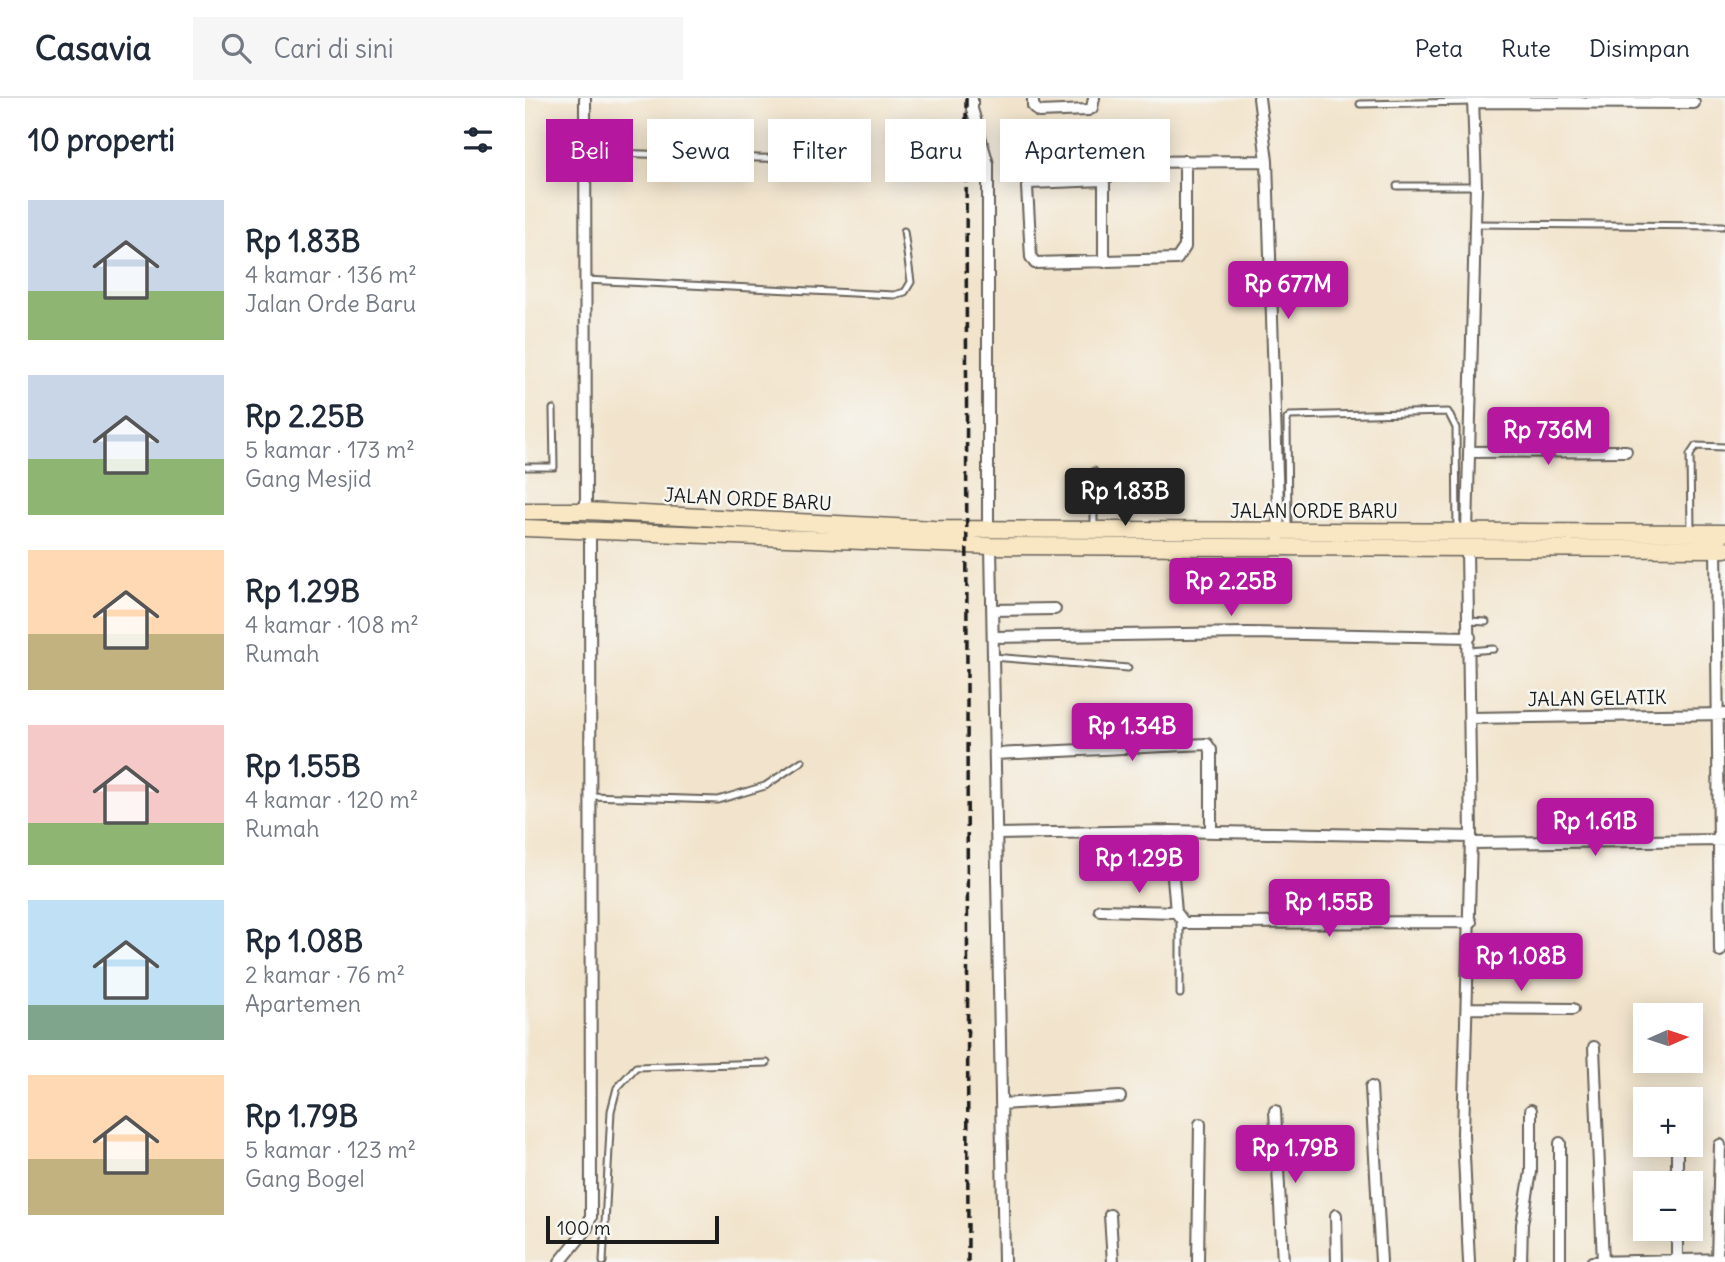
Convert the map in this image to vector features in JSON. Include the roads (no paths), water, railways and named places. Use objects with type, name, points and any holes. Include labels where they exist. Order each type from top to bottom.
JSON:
[{"type":"main road","name":"JALAN ORDE BARU","points":[[525,511],[586,511],[712,527],[991,546],[1282,537]]},
{"type":"main road","name":"JALAN ORDE BARU","points":[[525,527],[988,529],[1282,537],[1720,541]]},
{"type":"main road","name":"JALAN ORDE BARU","points":[[1464,538],[1691,533],[1720,541]]},
{"type":"street","points":[[585,98],[585,119]]},
{"type":"street","points":[[972,98],[988,164],[988,529]]},
{"type":"street","points":[[1033,98],[1033,106],[1039,113],[1088,110],[1092,108],[1094,98]]},
{"type":"street","points":[[1259,98],[1266,161],[1282,537]]},
{"type":"street","points":[[1469,1262],[1463,1134],[1471,922],[1471,718],[1470,621],[1464,538],[1476,186],[1473,100],[1694,103]]},
{"type":"street","points":[[1170,161],[1266,161]]},
{"type":"street","points":[[1034,182],[1027,187],[1031,257],[1035,263],[1177,259],[1182,255],[1185,161]]},
{"type":"street","points":[[585,182],[586,511]]},
{"type":"street","points":[[1104,182],[1104,261]]},
{"type":"street","points":[[1469,452],[1571,446],[1626,451]]},
{"type":"street","points":[[560,1262],[586,1230],[591,1217],[590,528]]},
{"type":"street","points":[[1720,541],[1720,951]]},
{"type":"street","points":[[991,546],[1004,1262]]},
{"type":"street","points":[[992,610],[1055,609]]},
{"type":"street","points":[[993,637],[1247,633],[1470,637]]},
{"type":"street","name":"JALAN GELATIK","points":[[1471,718],[1721,714]]},
{"type":"street","points":[[995,754],[1207,744],[1211,750],[1211,832]]},
{"type":"street","points":[[996,834],[1169,831],[1471,840],[1722,840]]},
{"type":"street","points":[[1169,831],[1178,917]]},
{"type":"street","points":[[1100,910],[1178,917],[1471,922]]},
{"type":"street","points":[[1467,1008],[1573,1009]]},
{"type":"street","points":[[1594,1047],[1603,1262]]},
{"type":"street","points":[[1371,1087],[1381,1262]]},
{"type":"street","points":[[1001,1104],[1120,1097]]},
{"type":"street","points":[[1521,1262],[1522,1224],[1531,1172],[1531,1110]]},
{"type":"street","points":[[1275,1111],[1283,1262]]},
{"type":"street","points":[[1198,1262],[1200,1125]]},
{"type":"street","points":[[1560,1143],[1560,1262]]},
{"type":"street","points":[[1592,1262],[1721,1259],[1720,1145]]},
{"type":"street","points":[[1110,1215],[1113,1262]]},
{"type":"street","points":[[1336,1215],[1337,1262]]},
{"type":"street","points":[[1677,1241],[1677,1260]]},
{"type":"lane","points":[[1360,104],[1473,100]]},
{"type":"lane","points":[[633,154],[768,158]]},
{"type":"lane","points":[[1398,186],[1476,186]]},
{"type":"lane","points":[[1475,224],[1723,226]]},
{"type":"lane","points":[[585,280],[894,295],[905,292],[911,282],[904,231]]},
{"type":"lane","points":[[525,467],[554,467],[553,409]]},
{"type":"lane","points":[[1282,537],[1287,419],[1290,416],[1448,412],[1456,428],[1464,538]]},
{"type":"lane","points":[[1691,533],[1690,455],[1696,446],[1725,447]]},
{"type":"lane","points":[[1094,471],[1094,531]]},
{"type":"lane","points":[[1470,621],[1486,622]]},
{"type":"lane","points":[[1469,651],[1493,649]]},
{"type":"lane","points":[[993,657],[1128,668]]},
{"type":"lane","points":[[589,796],[718,800],[765,786],[802,761]]},
{"type":"lane","points":[[1178,917],[1180,994]]},
{"type":"lane","points":[[603,1262],[611,1111],[617,1088],[636,1067],[767,1063]]},
{"type":"railway","points":[[966,98],[968,1262]]}]
